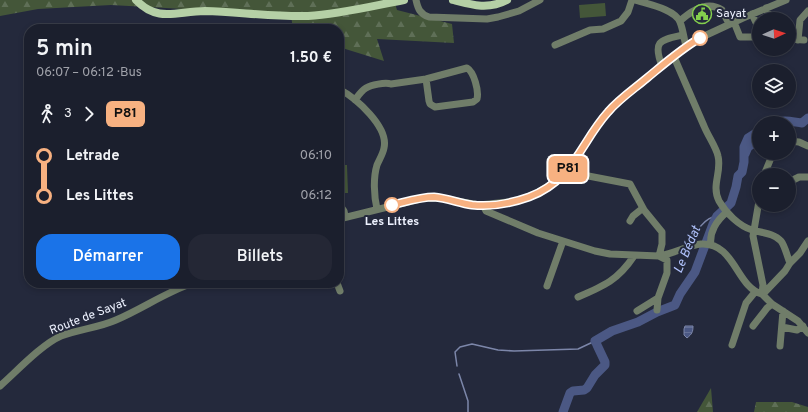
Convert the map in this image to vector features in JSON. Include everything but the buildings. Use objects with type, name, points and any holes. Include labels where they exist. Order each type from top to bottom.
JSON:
[{"type":"main road","points":[[136,0],[143,7],[153,13],[161,14],[203,11],[303,16],[339,13],[404,0]]},
{"type":"main road","points":[[453,0],[481,7],[497,4],[506,0]]},
{"type":"street","points":[[416,0],[418,10],[427,17],[487,19],[498,18],[510,14],[540,0]]},
{"type":"street","points":[[554,45],[590,30],[603,29],[621,21],[625,18],[634,0],[676,15],[680,21],[686,46]]},
{"type":"street","points":[[757,12],[786,0]]},
{"type":"street","points":[[680,21],[697,8],[711,3],[722,10],[740,36],[752,37]]},
{"type":"street","points":[[766,8],[768,12]]},
{"type":"street","points":[[796,40],[801,40],[800,20],[808,11]]},
{"type":"street","points":[[344,217],[432,197],[448,199],[471,205],[483,205],[511,202],[530,196],[551,184],[568,169],[609,110],[620,100],[686,46],[752,14]]},
{"type":"street","points":[[662,66],[658,56],[658,45],[666,40],[683,35]]},
{"type":"street","points":[[674,57],[703,126],[718,155],[719,167],[715,188],[717,196],[726,210],[736,220],[753,231],[773,236],[780,240],[790,263]]},
{"type":"street","points":[[355,100],[365,89],[370,87],[388,83],[391,84],[426,79],[467,68],[472,71],[477,92],[477,99],[473,102],[435,107],[430,104],[429,101],[426,79]]},
{"type":"street","points":[[344,92],[355,100],[380,127],[384,137],[384,148],[375,174],[377,209]]},
{"type":"street","points":[[796,142],[808,146]]},
{"type":"street","points":[[568,169],[578,174],[630,184],[643,208],[662,232],[662,244],[659,256]]},
{"type":"street","points":[[796,178],[808,177]]},
{"type":"street","points":[[483,205],[486,211],[538,233],[610,254],[659,256],[707,245],[722,250],[731,259],[748,285],[803,326],[808,333]]},
{"type":"street","points":[[630,220],[643,208]]},
{"type":"street","points":[[707,245],[716,224],[726,210]]},
{"type":"street","points":[[757,212],[753,231],[753,241],[763,285],[759,293]]},
{"type":"street","points":[[546,286],[564,241]]},
{"type":"street","points":[[732,345],[746,303],[785,271],[808,241]]},
{"type":"street","points":[[657,310],[658,298],[667,273],[667,260],[675,252]]},
{"type":"street","points":[[578,297],[610,282],[620,274],[634,256]]},
{"type":"street","points":[[659,256],[667,260]]},
{"type":"street","name":"Route de Sayat","points":[[0,386],[44,347],[58,337],[116,320],[181,288]]},
{"type":"street","points":[[637,311],[658,298]]},
{"type":"street","points":[[753,326],[772,304]]},
{"type":"street","points":[[780,346],[783,312]]},
{"type":"street","points":[[782,327],[797,330],[803,326]]},
{"type":"green space","points":[[0,0],[394,0],[397,10],[452,24],[454,43],[377,39],[384,61],[344,49],[344,24],[292,24],[291,15],[111,5],[38,9],[0,16]]},
{"type":"green space","points":[[605,3],[606,16],[580,18],[579,5]]},
{"type":"green space","points":[[344,165],[347,165],[348,193],[344,193]]},
{"type":"green space","points":[[711,388],[713,412],[697,412]]},
{"type":"green space","points":[[756,402],[792,402],[808,407],[808,412],[754,412]]},
{"type":"water","points":[[685,326],[693,326],[692,333],[687,338],[684,335]]},
{"type":"waterway","name":"Le Bédat","points":[[796,122],[802,123],[808,118]]},
{"type":"waterway","name":"Le Bédat","points":[[596,343],[595,341],[612,331],[638,322],[675,305],[680,294],[695,272],[717,216],[731,203],[738,176],[742,172],[744,147],[748,138],[752,135]]},
{"type":"waterway","points":[[745,154],[748,147],[752,144]]},
{"type":"waterway","points":[[693,244],[695,235],[701,226],[709,219],[717,216]]},
{"type":"waterway","points":[[457,366],[455,352],[460,347],[472,344],[498,350],[514,351],[578,349],[595,341]]},
{"type":"waterway","name":"Le Bédat","points":[[563,412],[570,393],[587,388],[595,375],[605,365],[597,345]]},
{"type":"waterway","name":"Le Bédat","points":[[459,374],[468,401],[468,412]]},
{"type":"bus line","name":"P81","points":[[392,205],[432,197],[448,199],[471,205],[488,205],[517,201],[541,191],[560,178],[568,169],[577,158],[602,119],[614,105],[686,46],[700,38]]},
{"type":"place","name":"Sayat","points":[[702,14]]},
{"type":"place","name":"Les Littes","points":[[392,205]]}]
